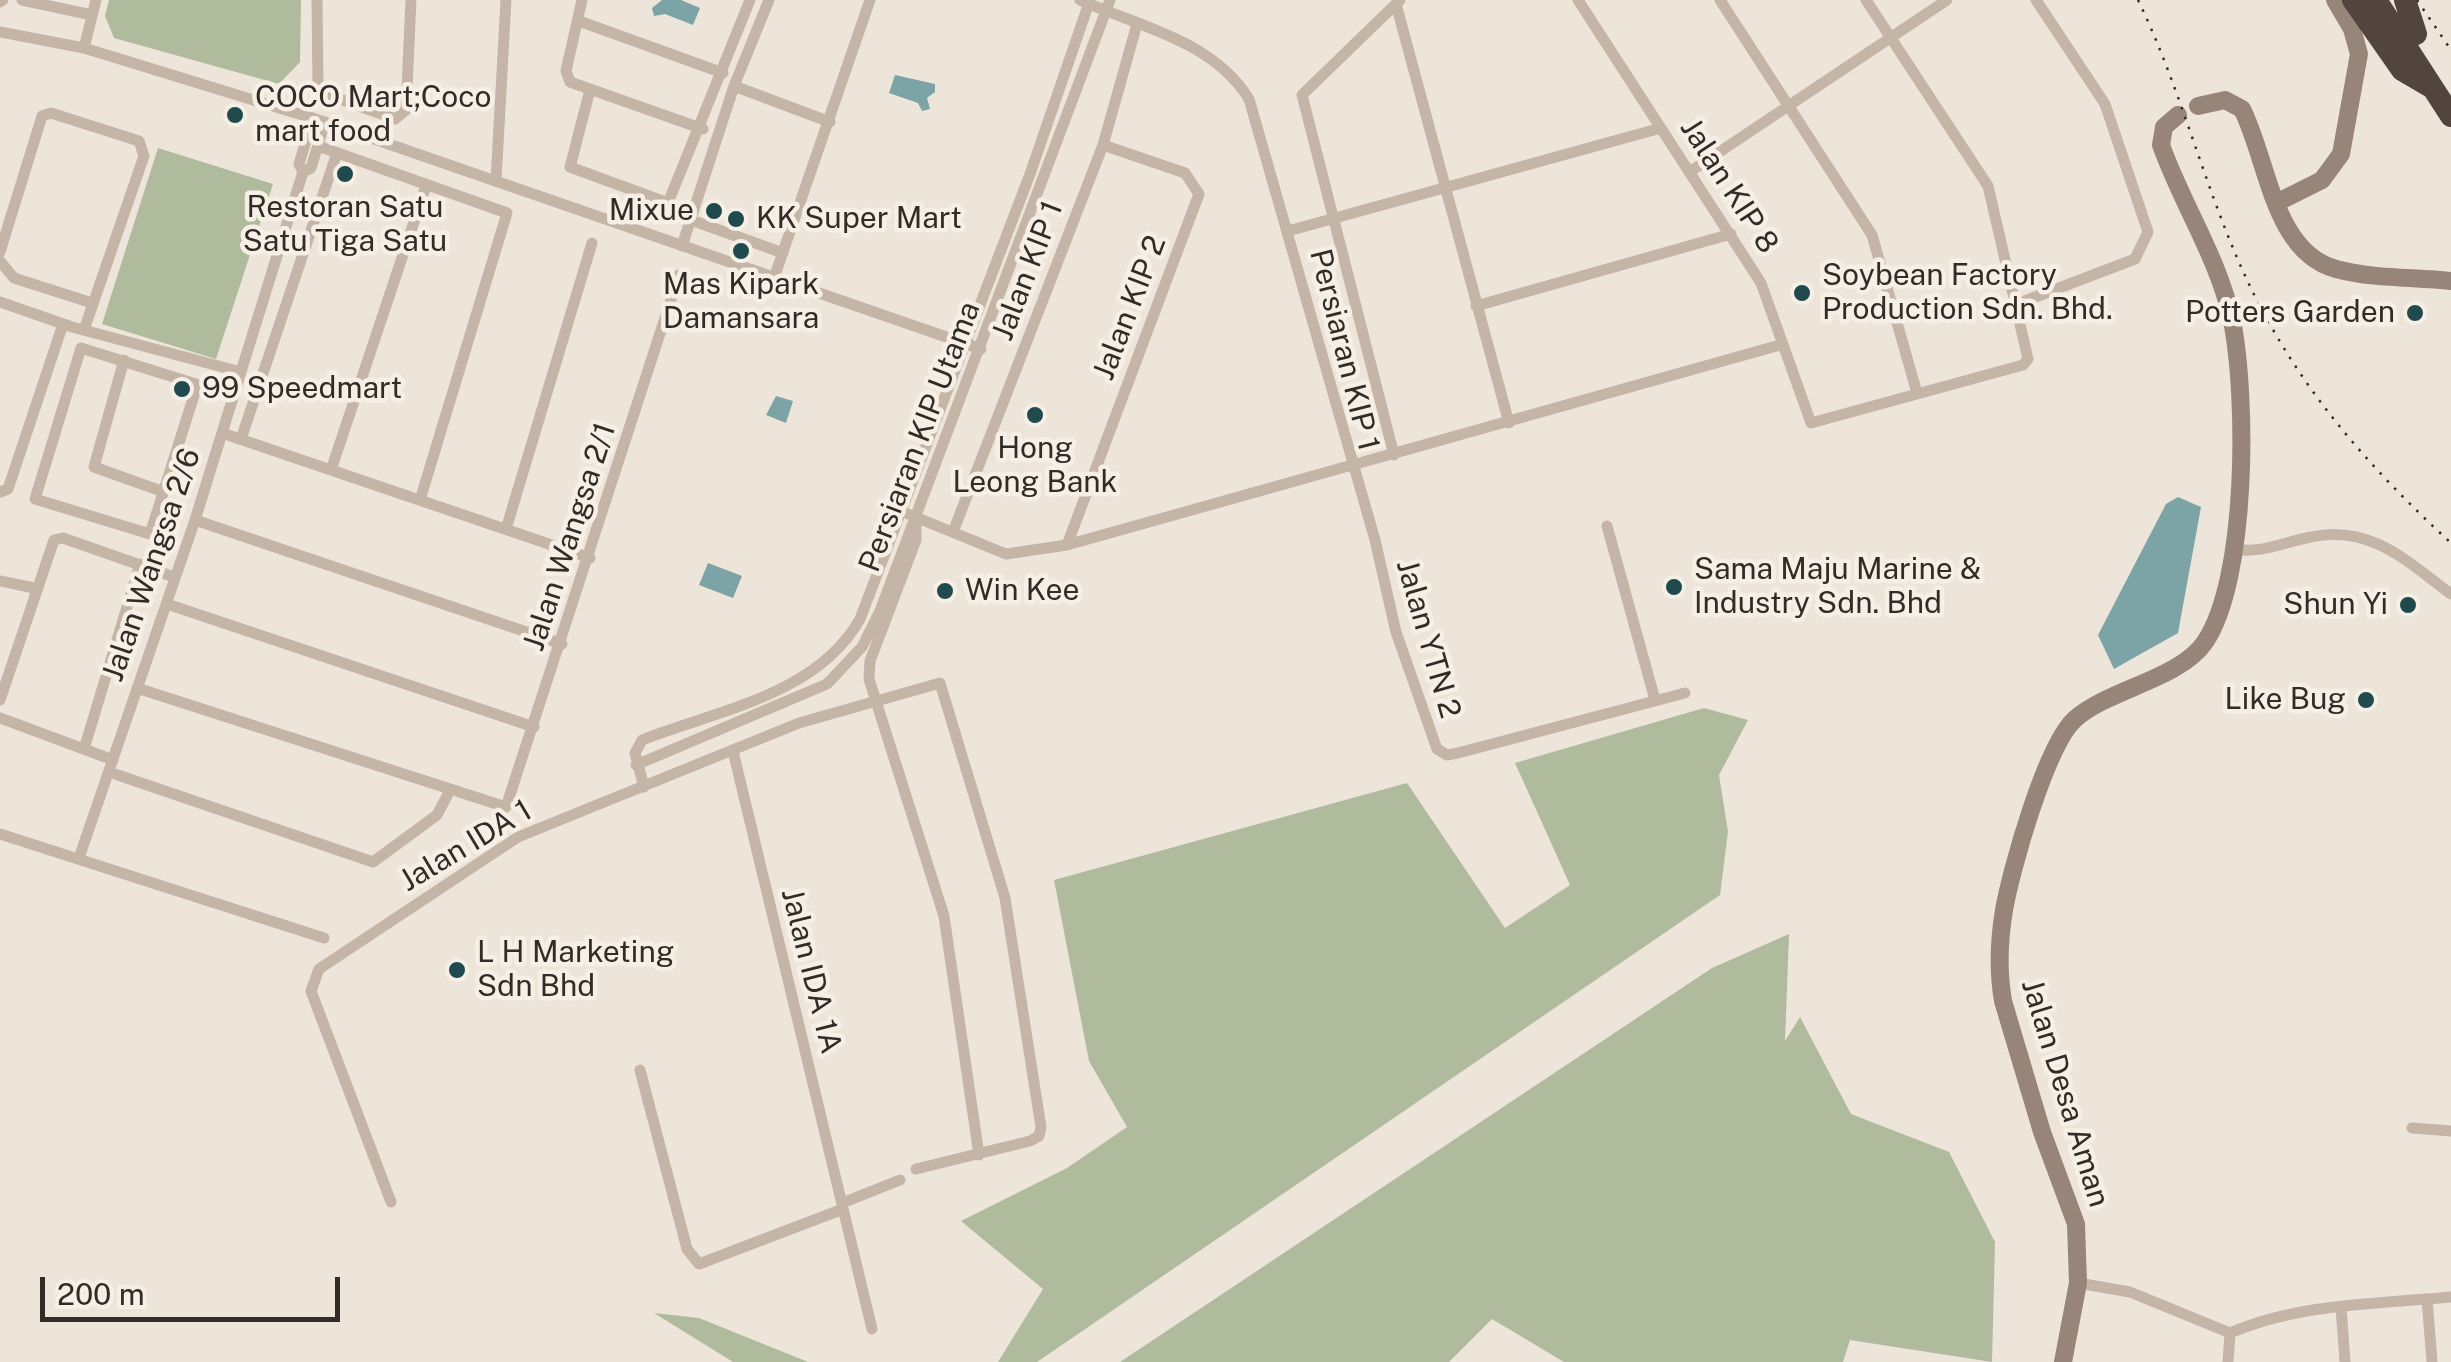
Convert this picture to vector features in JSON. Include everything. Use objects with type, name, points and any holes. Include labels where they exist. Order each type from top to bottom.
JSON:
[{"type":"highway","points":[[2353,0],[2402,70],[2443,88]]},
{"type":"highway","points":[[2376,0],[2443,88]]},
{"type":"highway","points":[[2393,0],[2416,34],[2443,88],[2451,116]]},
{"type":"highway","points":[[2405,0],[2416,34]]},
{"type":"street","points":[[22,0],[92,15]]},
{"type":"street","points":[[84,48],[96,0]]},
{"type":"street","points":[[317,0],[318,91],[394,119],[402,116],[411,0]]},
{"type":"street","points":[[496,181],[506,0]]},
{"type":"street","points":[[582,0],[566,77],[590,90],[718,134]]},
{"type":"street","points":[[590,90],[570,158],[573,170],[665,204],[674,198],[750,0]]},
{"type":"street","points":[[682,246],[734,86],[768,0]]},
{"type":"street","points":[[774,278],[870,0]]},
{"type":"street","name":"Jalan KIP 8","points":[[1578,0],[1761,283],[1804,415],[1810,423],[1916,393]]},
{"type":"street","points":[[1720,0],[1872,236],[1916,393],[2023,365],[2028,359],[1988,186],[1866,0]]},
{"type":"street","points":[[1691,171],[1947,0]]},
{"type":"street","points":[[2017,304],[2135,258],[2148,232],[2105,104],[2036,0]]},
{"type":"street","points":[[2278,202],[2322,180],[2341,154],[2359,54],[2335,0]]},
{"type":"street","name":"Persiaran KIP 1","points":[[909,514],[1006,554],[1068,545],[1354,467],[1256,114],[1236,78],[1207,53],[1137,24],[1108,5],[1086,1]]},
{"type":"street","name":"Persiaran KIP Utama","points":[[1086,1],[1030,174],[964,343],[909,514],[880,611],[853,659],[828,684],[806,695],[636,765],[636,747],[642,740],[801,681],[842,648],[860,620],[909,514],[981,349],[1108,5]]},
{"type":"street","points":[[1394,455],[1302,95],[1398,2]]},
{"type":"street","points":[[1398,2],[1444,189],[1509,423]]},
{"type":"street","points":[[579,21],[722,73]]},
{"type":"street","name":"Jalan KIP 1","points":[[953,532],[1104,145],[1137,24]]},
{"type":"street","points":[[0,32],[84,48],[319,120],[981,349]]},
{"type":"street","points":[[734,86],[830,122]]},
{"type":"street","points":[[2198,106],[2224,100],[2242,110],[2297,244],[2321,263],[2388,278],[2450,280]]},
{"type":"street","points":[[0,252],[42,116],[51,113],[134,138],[143,146],[144,156],[84,330]]},
{"type":"street","name":"Jalan Desa Aman","points":[[2063,1362],[2078,1284],[2076,1224],[2042,1132],[2003,1001],[1999,979],[2004,910],[2029,820],[2066,730],[2087,711],[2198,651],[2215,621],[2234,550],[2243,447],[2240,381],[2223,294],[2161,145],[2164,127],[2178,114]]},
{"type":"street","name":"Jalan Wangsa 2/6","points":[[80,858],[195,520],[303,172],[312,168],[319,120]]},
{"type":"street","name":"Jalan Wangsa 2/6","points":[[303,172],[298,164],[319,120]]},
{"type":"street","points":[[1288,231],[1661,128]]},
{"type":"street","points":[[693,145],[713,152]]},
{"type":"street","name":"Jalan KIP 2","points":[[1068,545],[1198,203],[1196,186],[1185,173],[1104,145]]},
{"type":"street","points":[[318,146],[507,213],[420,500]]},
{"type":"street","points":[[241,439],[337,153]]},
{"type":"street","points":[[332,470],[426,186]]},
{"type":"street","points":[[690,220],[783,253]]},
{"type":"street","points":[[1476,306],[1732,234]]},
{"type":"street","points":[[506,529],[592,243]]},
{"type":"street","points":[[0,261],[14,278],[92,303]]},
{"type":"street","name":"Jalan Wangsa 2/1","points":[[449,792],[501,808],[509,804],[679,275]]},
{"type":"street","points":[[0,302],[63,324],[241,372]]},
{"type":"street","points":[[0,492],[8,489],[63,324]]},
{"type":"street","points":[[1354,467],[1780,344]]},
{"type":"street","points":[[197,386],[147,536],[34,496],[78,350],[124,360],[234,396]]},
{"type":"street","points":[[124,360],[94,466],[164,492]]},
{"type":"street","points":[[222,433],[590,558]]},
{"type":"street","name":"Jalan YTN 2","points":[[1354,467],[1396,632],[1437,749],[1458,753],[1685,693]]},
{"type":"street","points":[[909,514],[916,540],[870,661],[876,703],[944,916],[979,1155],[916,1170]]},
{"type":"street","points":[[195,520],[562,644]]},
{"type":"street","points":[[1607,526],[1656,700]]},
{"type":"street","points":[[2234,550],[2254,552],[2313,536],[2355,536],[2400,553],[2451,594]]},
{"type":"street","points":[[0,700],[48,548],[58,538],[174,577]]},
{"type":"street","points":[[84,749],[140,564]]},
{"type":"street","points":[[0,580],[34,588]]},
{"type":"street","points":[[167,604],[534,727]]},
{"type":"street","points":[[842,648],[853,659]]},
{"type":"street","name":"Jalan IDA 1","points":[[391,1202],[311,991],[315,975],[329,961],[518,837],[799,723],[940,683],[1004,898],[1041,1127],[1034,1139],[979,1155]]},
{"type":"street","points":[[0,718],[84,749],[111,766],[373,862],[437,815],[449,792],[137,688]]},
{"type":"street","name":"Jalan IDA 1A","points":[[732,751],[872,1329]]},
{"type":"street","points":[[636,765],[644,787]]},
{"type":"street","points":[[0,834],[324,938]]},
{"type":"street","points":[[640,1070],[694,1260],[706,1265],[900,1180]]},
{"type":"street","points":[[2412,1128],[2451,1130]]},
{"type":"street","points":[[2078,1284],[2130,1292],[2230,1333],[2266,1318],[2451,1297]]},
{"type":"street","points":[[2426,1299],[2432,1362]]},
{"type":"street","points":[[2341,1307],[2345,1362]]},
{"type":"street","points":[[2228,1362],[2230,1333]]},
{"type":"green space","points":[[109,0],[301,0],[300,62],[279,84],[114,38],[105,16]]},
{"type":"green space","points":[[158,148],[273,184],[216,359],[102,324]]},
{"type":"green space","points":[[1704,708],[1748,720],[1719,775],[1728,832],[1720,895],[1037,1362],[998,1362],[1043,1289],[961,1221],[1067,1168],[1127,1127],[1089,1061],[1054,880],[1407,783],[1505,928],[1570,885],[1515,763]]},
{"type":"green space","points":[[1789,934],[1785,1041],[1800,1017],[1851,1114],[1949,1152],[1995,1242],[1992,1362],[1850,1340],[1843,1362],[1564,1362],[1492,1319],[1449,1362],[1120,1362],[1712,968]]},
{"type":"green space","points":[[654,1313],[699,1318],[808,1362],[733,1362]]},
{"type":"water","points":[[662,0],[681,0],[700,8],[693,25],[665,14],[654,16],[652,8]]},
{"type":"water","points":[[895,75],[935,84],[935,92],[927,98],[930,109],[922,111],[918,103],[889,93]]},
{"type":"water","points":[[776,396],[793,401],[786,423],[766,415]]},
{"type":"water","points":[[2178,497],[2201,507],[2178,633],[2114,669],[2098,635],[2166,504]]},
{"type":"water","points":[[708,563],[742,576],[733,598],[699,585]]},
{"type":"railway","points":[[2138,0],[2230,241],[2285,351],[2350,438],[2451,543]]},
{"type":"railway","points":[[2417,0],[2451,50]]},
{"type":"place","name":"COCO Mart;Coco mart food","points":[[235,115]]},
{"type":"place","name":"Restoran Satu Satu Tiga Satu","points":[[345,174]]},
{"type":"place","name":"Mixue","points":[[714,211]]},
{"type":"place","name":"KK Super Mart","points":[[736,219]]},
{"type":"place","name":"Mas Kipark Damansara","points":[[741,251]]},
{"type":"place","name":"Soybean Factory Production Sdn. Bhd.","points":[[1802,293]]},
{"type":"place","name":"Potters Garden","points":[[2415,313]]},
{"type":"place","name":"99 Speedmart","points":[[182,389]]},
{"type":"place","name":"Hong Leong Bank","points":[[1035,415]]},
{"type":"place","name":"Sama Maju Marine & Industry Sdn. Bhd","points":[[1674,587]]},
{"type":"place","name":"Win Kee","points":[[945,591]]},
{"type":"place","name":"Shun Yi","points":[[2408,605]]},
{"type":"place","name":"Like Bug","points":[[2366,700]]},
{"type":"place","name":"L H Marketing Sdn Bhd","points":[[457,970]]}]
